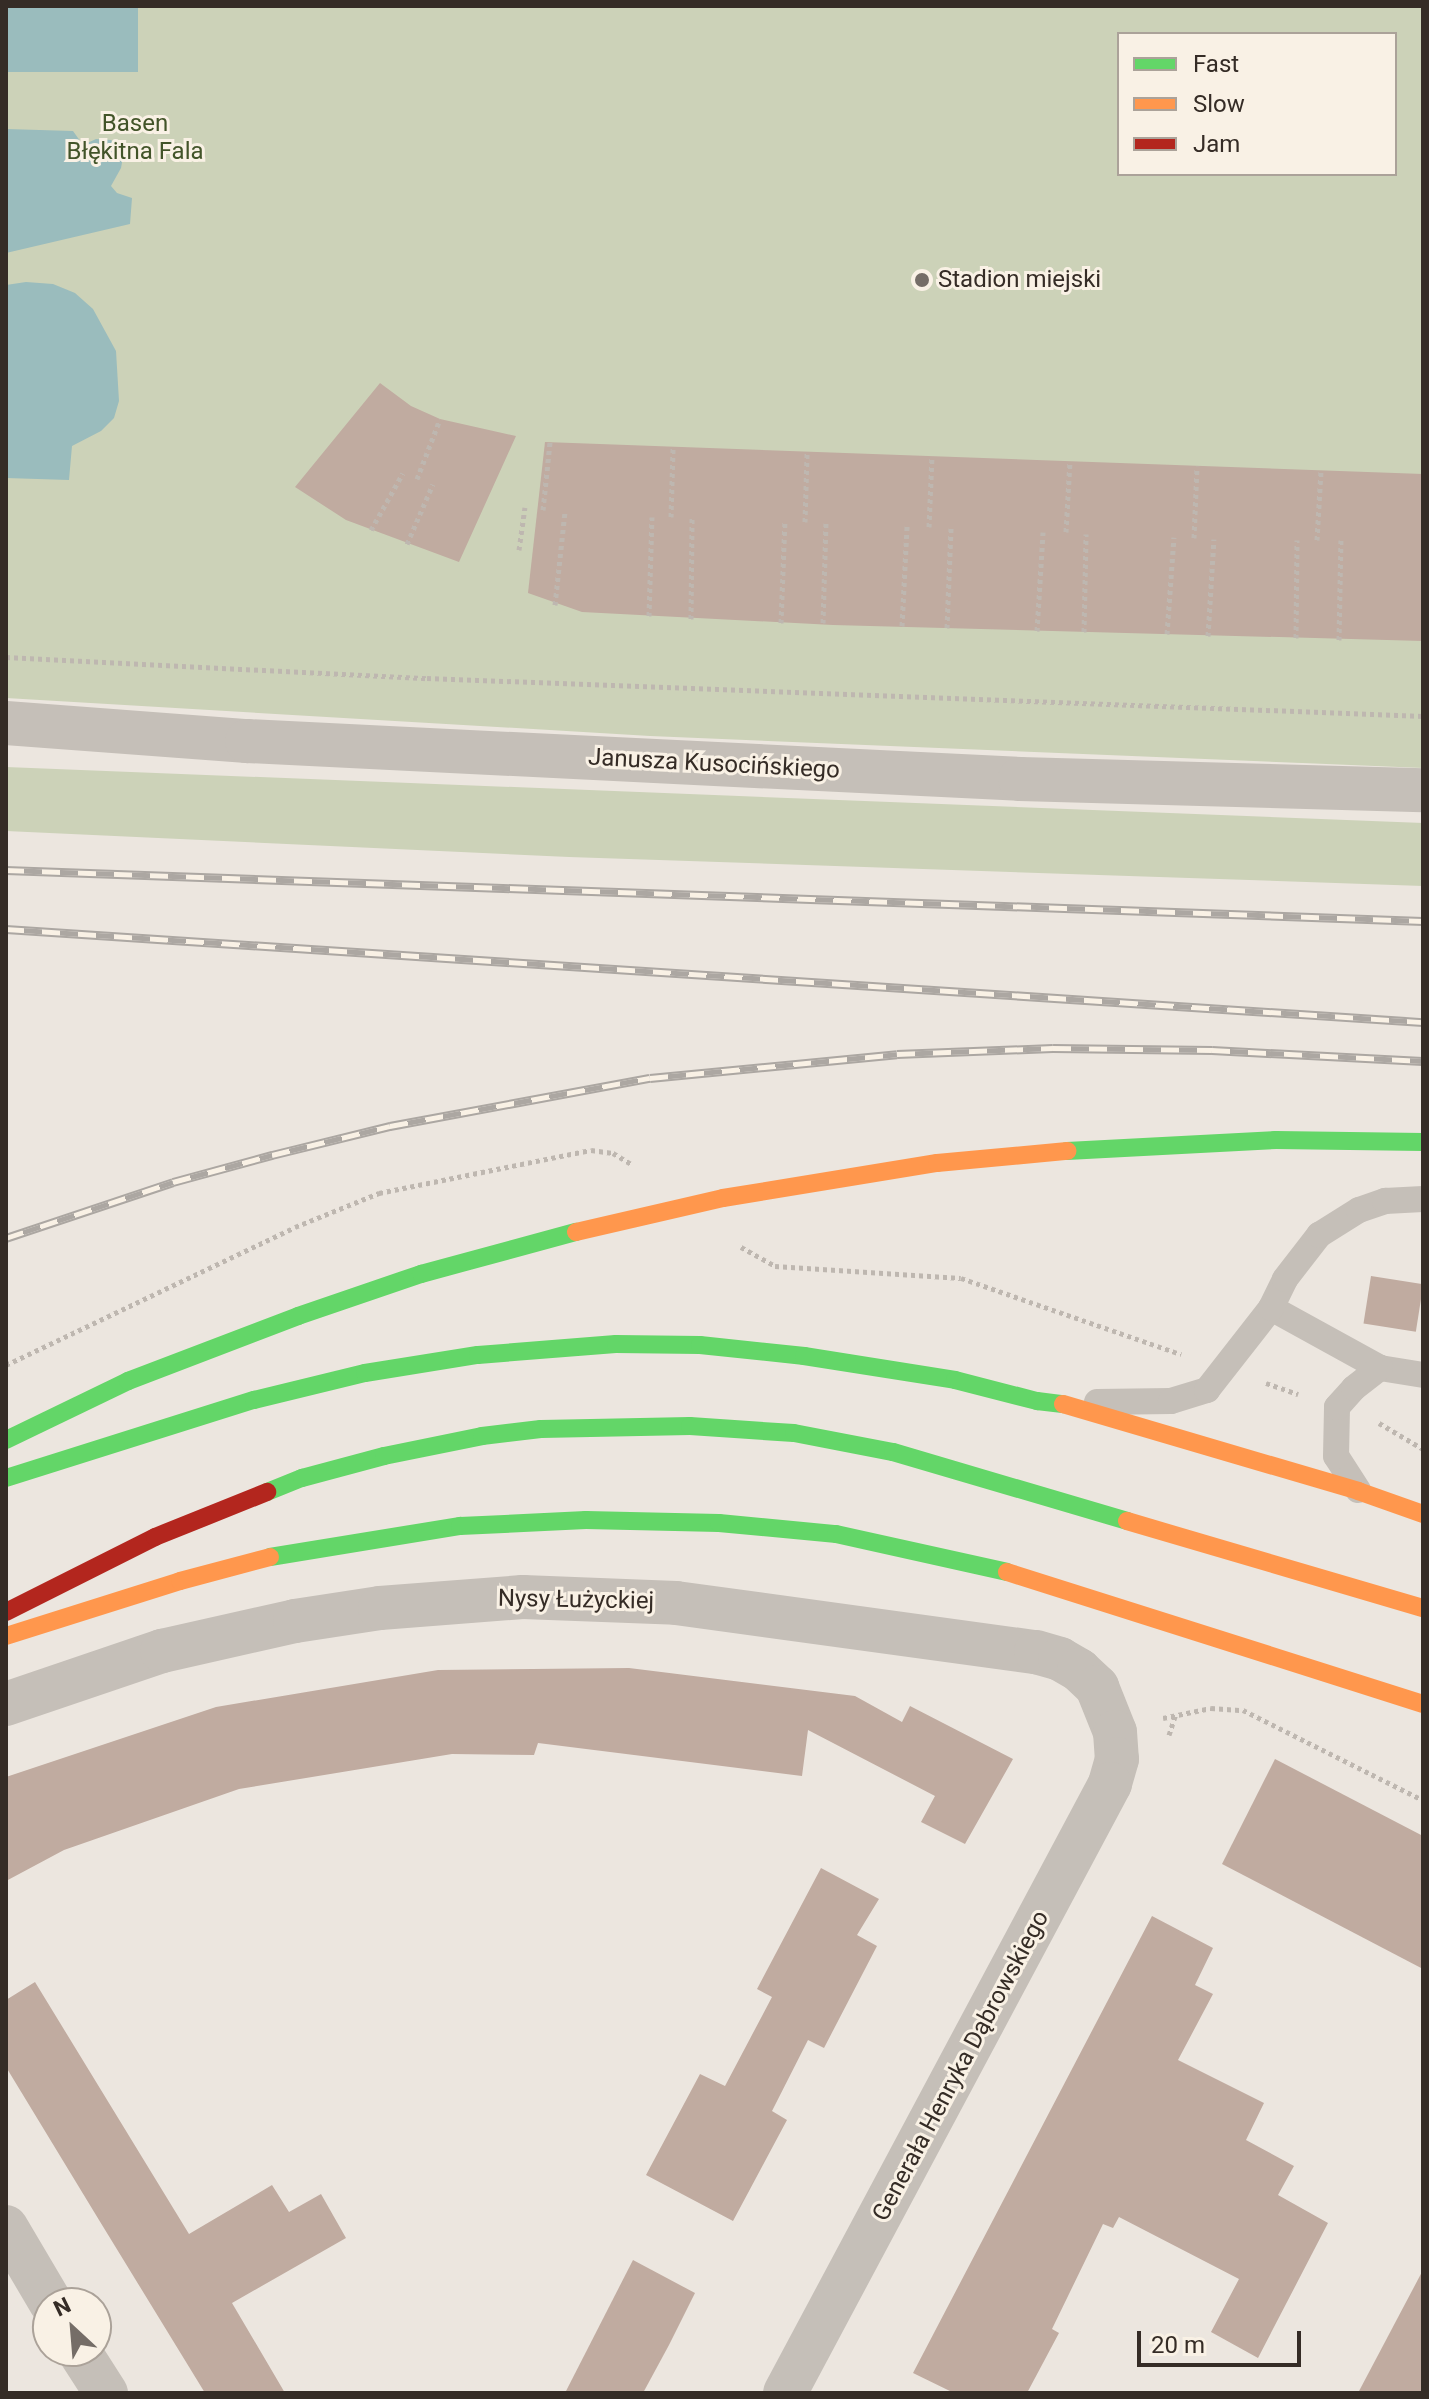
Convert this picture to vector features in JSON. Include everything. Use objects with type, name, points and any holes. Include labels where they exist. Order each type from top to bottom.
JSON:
[{"type":"main road","points":[[6,1440],[128,1381],[408,1279],[613,1222],[723,1198],[937,1163],[1038,1153],[1276,1140],[1423,1142]]},
{"type":"main road","points":[[6,1478],[254,1400],[365,1373],[478,1355],[601,1345],[700,1345],[804,1356],[955,1380],[1037,1401],[1067,1404],[1358,1491],[1423,1514]]},
{"type":"main road","points":[[6,1612],[155,1537],[302,1478],[384,1456],[482,1436],[541,1429],[617,1426],[794,1433],[893,1452],[1423,1608]]},
{"type":"main road","points":[[6,1636],[180,1581],[283,1554],[373,1538],[460,1526],[586,1520],[719,1523],[836,1534],[1008,1572],[1423,1704]]},
{"type":"street","name":"Janusza Kusocińskiego","points":[[6,723],[247,741],[988,778],[1423,790]]},
{"type":"street","name":"Nysy Łużyckiej","points":[[6,1704],[162,1651],[295,1621],[457,1600],[597,1598],[676,1603],[1036,1652],[1070,1664],[1097,1687],[1115,1732]]},
{"type":"street","name":"Generała Henryka Dąbrowskiego","points":[[785,2393],[1097,1814],[1117,1759],[1115,1732]]},
{"type":"street","points":[[6,2227],[42,2287]]},
{"type":"street","points":[[89,2367],[106,2393]]},
{"type":"lane","points":[[1067,1404],[1171,1401],[1207,1390],[1271,1308],[1285,1279],[1319,1235],[1359,1210],[1385,1201],[1423,1199]]},
{"type":"lane","points":[[1271,1308],[1380,1368],[1423,1375]]},
{"type":"lane","points":[[1358,1491],[1336,1456],[1337,1407],[1354,1388],[1380,1368]]},
{"type":"path","points":[[417,479],[440,419]]},
{"type":"path","points":[[543,510],[550,442]]},
{"type":"path","points":[[671,517],[673,448]]},
{"type":"path","points":[[805,522],[807,453]]},
{"type":"path","points":[[929,527],[932,456]]},
{"type":"path","points":[[1066,532],[1070,461]]},
{"type":"path","points":[[1194,538],[1197,466]]},
{"type":"path","points":[[1317,540],[1321,470]]},
{"type":"path","points":[[371,530],[403,473]]},
{"type":"path","points":[[407,544],[433,484]]},
{"type":"path","points":[[519,550],[525,507]]},
{"type":"path","points":[[555,605],[565,512]]},
{"type":"path","points":[[649,616],[652,517]]},
{"type":"path","points":[[691,619],[692,518]]},
{"type":"path","points":[[781,623],[785,521]]},
{"type":"path","points":[[823,623],[826,523]]},
{"type":"path","points":[[902,626],[907,526]]},
{"type":"path","points":[[947,628],[951,528]]},
{"type":"path","points":[[1037,631],[1043,532]]},
{"type":"path","points":[[1084,632],[1086,534]]},
{"type":"path","points":[[1167,634],[1174,537]]},
{"type":"path","points":[[1208,636],[1214,539]]},
{"type":"path","points":[[1296,638],[1297,540]]},
{"type":"path","points":[[1339,640],[1341,540]]},
{"type":"path","points":[[6,657],[427,678],[1423,716]]},
{"type":"path","points":[[6,1365],[316,1218],[379,1193],[591,1150],[613,1153],[631,1164]]},
{"type":"path","points":[[734,1241],[775,1266],[931,1273],[961,1278],[1337,1407],[1384,1425],[1423,1449]]},
{"type":"path","points":[[1176,1714],[1229,1708],[1255,1714],[1423,1800]]},
{"type":"green space","name":"Basen Błękitna Fala","points":[[6,6],[1423,6],[1423,768],[650,736],[6,698]]},
{"type":"green space","points":[[6,767],[1423,823],[1423,886],[569,857],[6,831]]},
{"type":"water","points":[[6,6],[138,6],[138,72],[6,72]]},
{"type":"water","points":[[6,129],[73,131],[83,145],[96,139],[111,140],[119,147],[123,157],[111,186],[117,193],[132,198],[130,224],[6,253]]},
{"type":"water","points":[[26,282],[53,284],[75,293],[93,309],[116,351],[119,401],[114,418],[101,431],[72,446],[69,480],[6,478],[6,285]]},
{"type":"building","points":[[380,383],[411,406],[440,419],[516,436],[459,562],[346,520],[295,487]]},
{"type":"building","points":[[545,442],[1423,474],[1423,641],[833,625],[582,612],[528,593]]},
{"type":"building","points":[[1371,1276],[1423,1284],[1416,1332],[1363,1323]]},
{"type":"building","points":[[629,1668],[855,1696],[902,1722],[910,1706],[1013,1759],[965,1844],[921,1822],[935,1796],[808,1730],[802,1776],[538,1743],[534,1755],[452,1754],[239,1789],[64,1850],[6,1881],[6,1777],[216,1707],[438,1670]]},
{"type":"building","points":[[1275,1759],[1423,1836],[1423,1969],[1222,1864]]},
{"type":"building","points":[[821,1868],[879,1899],[857,1935],[877,1946],[824,2048],[808,2040],[772,2111],[787,2120],[733,2221],[646,2175],[700,2074],[725,2086],[772,1997],[757,1989]]},
{"type":"building","points":[[1152,1916],[1213,1948],[1195,1985],[1213,1994],[1178,2060],[1264,2103],[1246,2140],[1294,2166],[1278,2195],[1328,2223],[1258,2358],[1211,2332],[1239,2279],[1119,2217],[1113,2228],[1103,2224],[1052,2329],[1059,2333],[1027,2393],[954,2393],[913,2373]]},
{"type":"building","points":[[35,1982],[189,2234],[272,2185],[289,2212],[321,2194],[346,2238],[232,2303],[285,2393],[205,2393],[99,2220],[6,2067],[6,2000]]},
{"type":"building","points":[[633,2260],[695,2293],[669,2345],[643,2393],[565,2393]]},
{"type":"building","points":[[1423,2270],[1423,2393],[1358,2393]]},
{"type":"railway","points":[[6,870],[1423,921]]},
{"type":"railway","points":[[6,929],[1423,1022]]},
{"type":"railway","points":[[6,1238],[173,1182],[272,1155],[390,1126],[650,1078],[897,1054],[1053,1048],[1212,1050],[1423,1061]]},
{"type":"traffic: fast","points":[[1067,1151],[1276,1140],[1423,1142]]},
{"type":"traffic: fast","points":[[6,1440],[128,1381],[298,1316],[421,1274],[576,1232]]},
{"type":"traffic: fast","points":[[6,1478],[254,1400],[365,1373],[478,1355],[616,1344],[700,1345],[804,1356],[955,1380],[1037,1401],[1063,1404]]},
{"type":"traffic: fast","points":[[267,1492],[302,1478],[384,1456],[482,1436],[541,1429],[690,1426],[794,1433],[893,1452],[1127,1521]]},
{"type":"traffic: fast","points":[[270,1557],[460,1526],[586,1520],[719,1523],[836,1534],[1007,1572]]},
{"type":"traffic: slow","points":[[576,1232],[723,1198],[937,1163],[1067,1151]]},
{"type":"traffic: slow","points":[[1063,1404],[1358,1491],[1423,1514]]},
{"type":"traffic: slow","points":[[1127,1521],[1423,1608]]},
{"type":"traffic: slow","points":[[6,1636],[180,1581],[270,1557]]},
{"type":"traffic: slow","points":[[1007,1572],[1423,1704]]},
{"type":"traffic: jam","points":[[6,1612],[155,1537],[267,1492]]},
{"type":"place","name":"Stadion miejski","points":[[922,280]]}]
